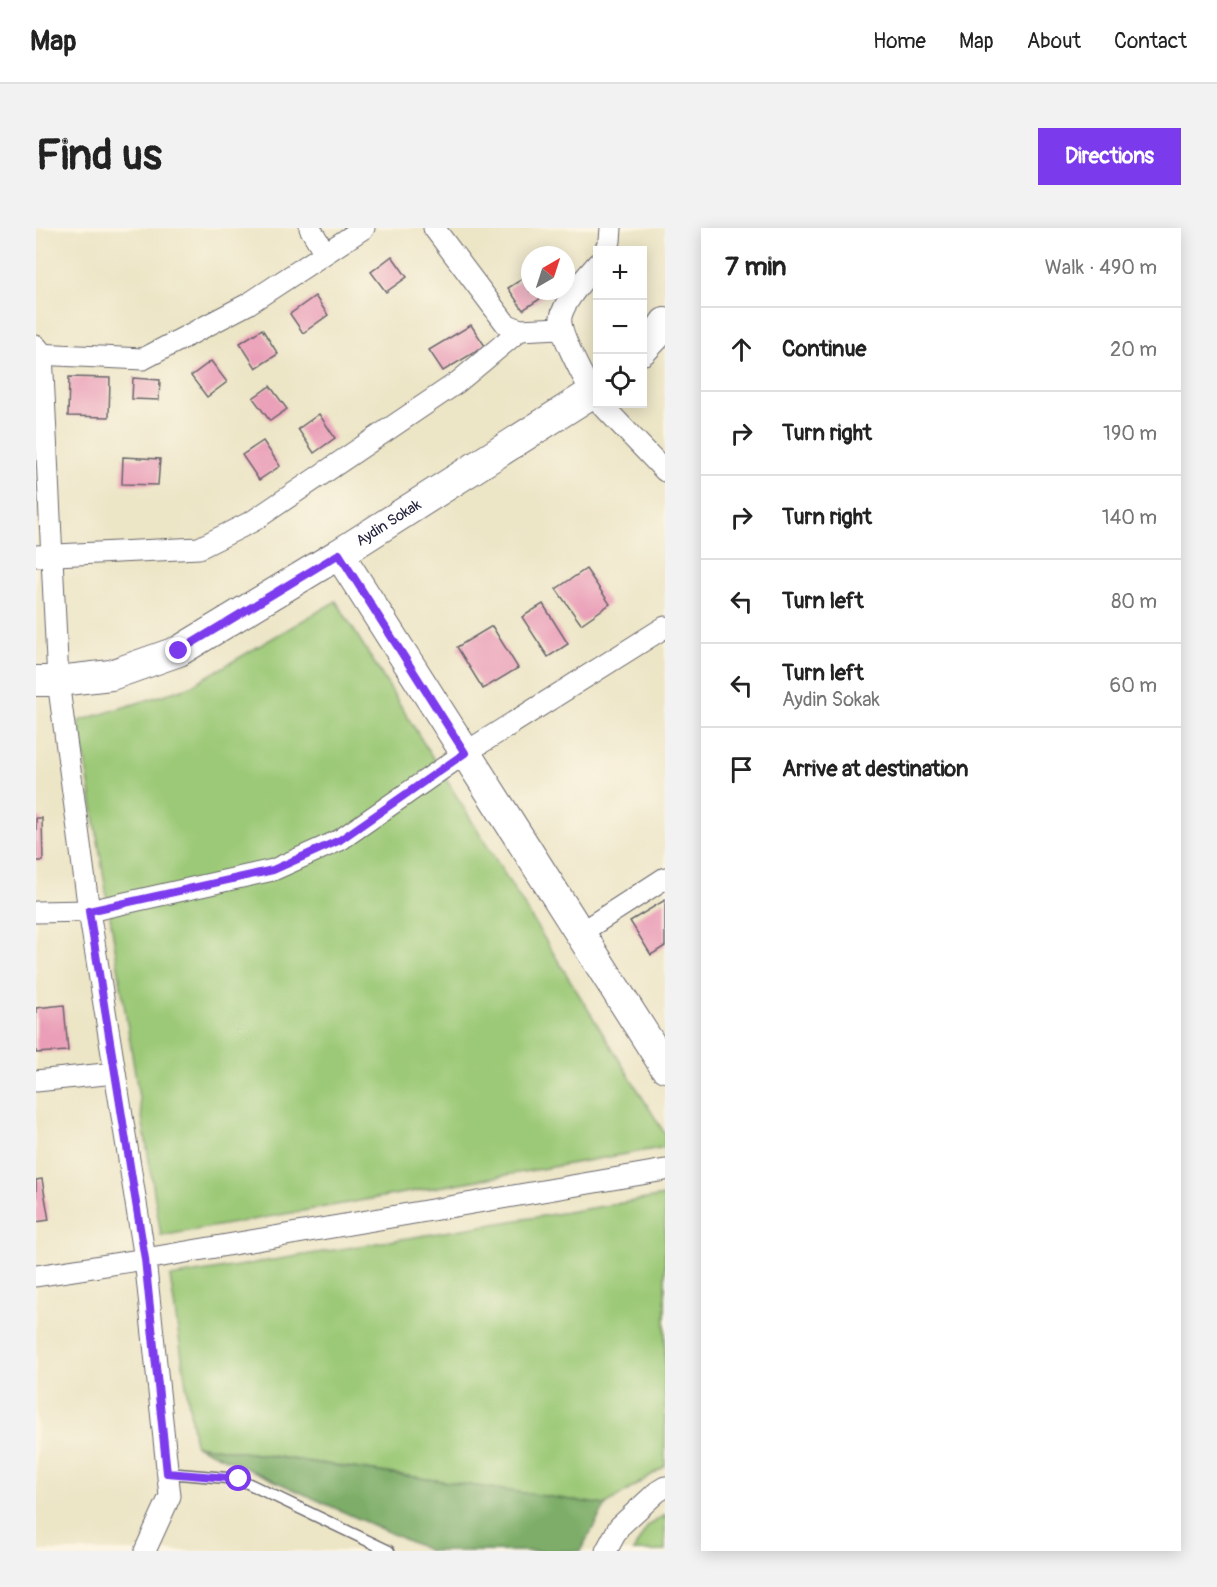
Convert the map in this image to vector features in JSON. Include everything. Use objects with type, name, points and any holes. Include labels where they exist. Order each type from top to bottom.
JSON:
[{"type":"street","points":[[310,228],[325,254]]},
{"type":"street","points":[[145,1551],[170,1496],[145,1259],[89,911],[47,681],[38,351],[143,359],[248,304],[364,228]]},
{"type":"street","points":[[434,228],[506,324],[520,330],[560,328]]},
{"type":"street","points":[[607,246],[611,228]]},
{"type":"street","points":[[593,268],[566,303],[561,315],[560,328],[593,390]]},
{"type":"street","points":[[647,345],[660,332],[665,323]]},
{"type":"street","points":[[44,556],[199,548],[253,521],[458,382],[520,330]]},
{"type":"street","name":"Aydin Sokak","points":[[47,681],[111,675],[179,651],[593,399]]},
{"type":"street","points":[[607,408],[665,471]]},
{"type":"street","points":[[339,554],[665,1066]]},
{"type":"street","points":[[36,912],[89,911],[273,870],[340,840],[465,753],[665,627]]},
{"type":"street","points":[[580,933],[665,878]]},
{"type":"street","points":[[36,1081],[115,1073]]},
{"type":"street","points":[[36,1276],[665,1170]]},
{"type":"street","points":[[606,1551],[619,1527],[665,1487]]},
{"type":"lane","points":[[167,1473],[239,1479],[389,1551]]},
{"type":"green space","points":[[336,601],[665,1134],[665,1147],[161,1236],[79,721],[189,687]]},
{"type":"green space","points":[[665,1196],[665,1466],[606,1505],[195,1445],[170,1277]]},
{"type":"green space","points":[[195,1445],[606,1505],[580,1551],[430,1551]]},
{"type":"green space","points":[[665,1515],[665,1551],[633,1551],[648,1526]]},
{"type":"building","points":[[392,256],[407,277],[386,292],[371,272]]},
{"type":"building","points":[[521,280],[521,300],[538,300],[523,310],[508,288]]},
{"type":"building","points":[[315,296],[328,315],[303,333],[290,314]]},
{"type":"building","points":[[471,325],[485,346],[443,371],[429,350]]},
{"type":"building","points":[[262,329],[278,354],[256,368],[240,343]]},
{"type":"building","points":[[211,361],[227,382],[207,397],[191,376]]},
{"type":"building","points":[[69,377],[110,378],[109,417],[68,416]]},
{"type":"building","points":[[133,378],[160,380],[159,400],[132,399]]},
{"type":"building","points":[[270,386],[287,409],[270,421],[253,398]]},
{"type":"building","points":[[319,414],[335,438],[314,453],[298,429]]},
{"type":"building","points":[[263,441],[280,466],[259,480],[242,455]]},
{"type":"building","points":[[123,457],[160,459],[158,485],[122,484]]},
{"type":"building","points":[[586,569],[610,604],[581,624],[556,589]]},
{"type":"building","points":[[543,604],[568,644],[548,657],[522,617]]},
{"type":"building","points":[[492,626],[518,668],[483,689],[457,647]]},
{"type":"building","points":[[36,818],[42,818],[43,861],[36,861]]},
{"type":"building","points":[[665,900],[665,946],[651,955],[630,921]]},
{"type":"building","points":[[64,1005],[68,1051],[36,1053],[36,1008]]},
{"type":"building","points":[[42,1179],[49,1220],[36,1222],[36,1180]]},
{"type":"route","points":[[179,651],[339,554],[465,753],[340,840],[273,870],[89,911],[145,1259],[167,1473],[239,1479]]}]
